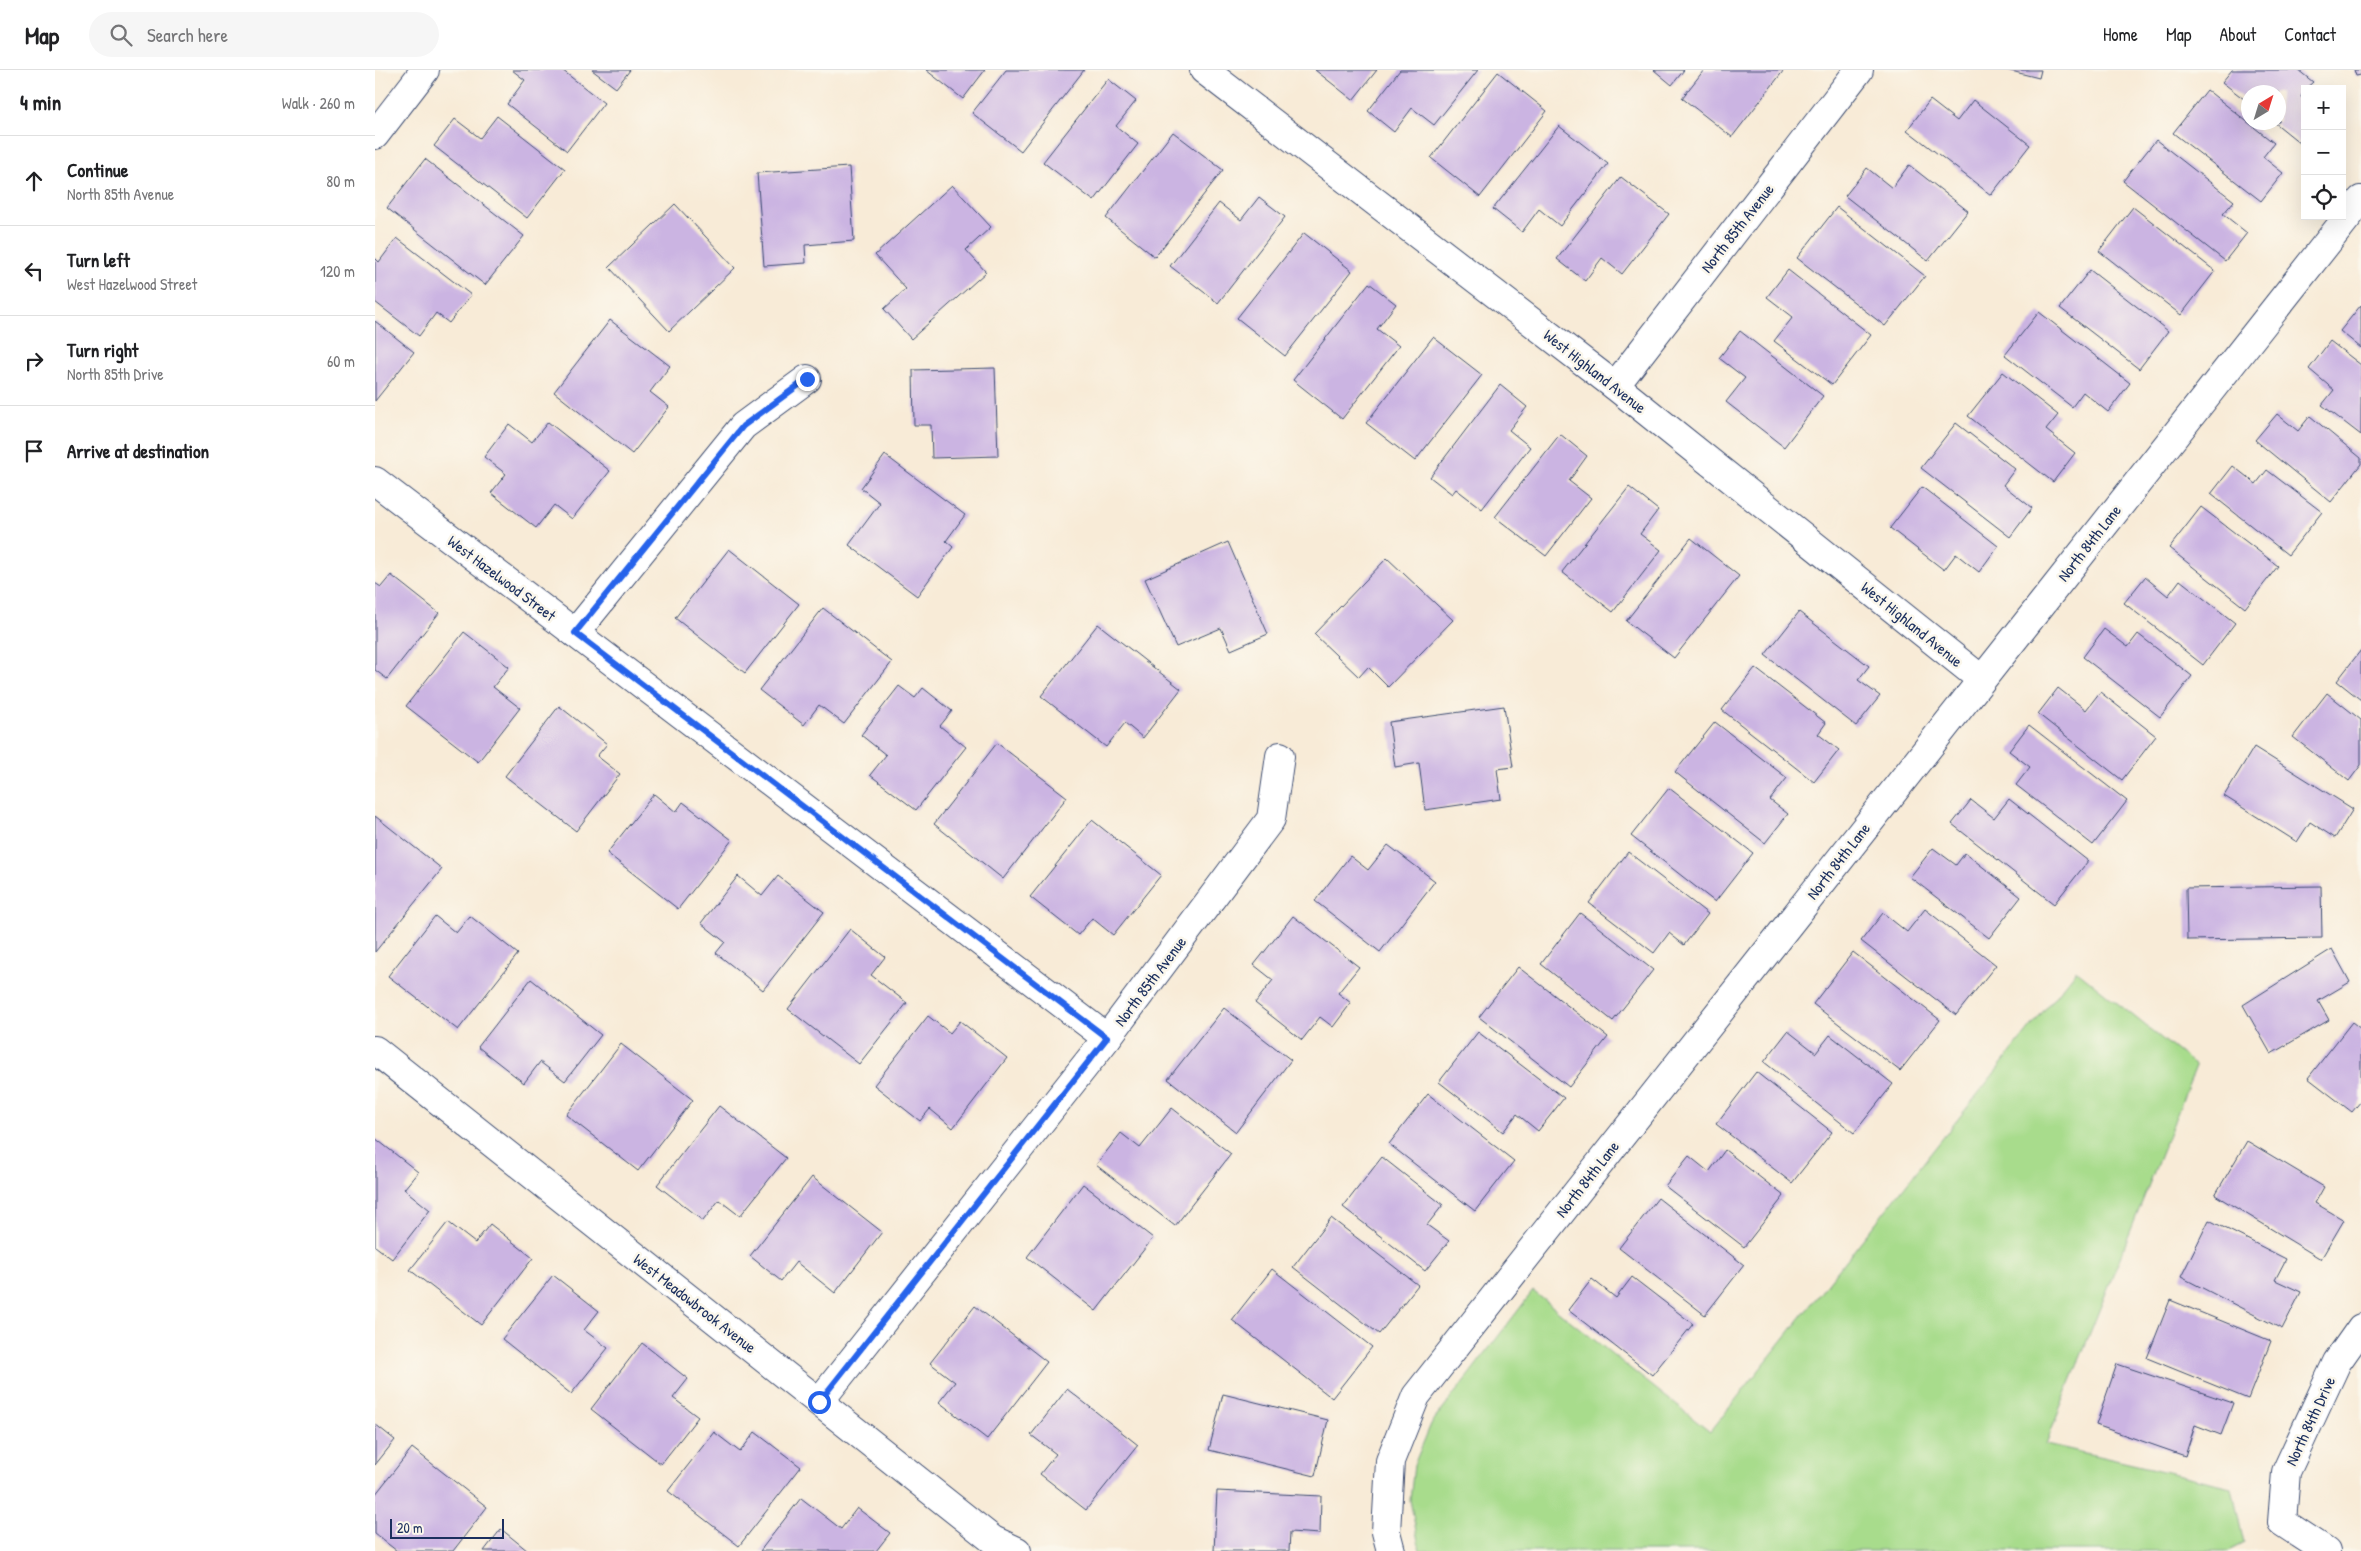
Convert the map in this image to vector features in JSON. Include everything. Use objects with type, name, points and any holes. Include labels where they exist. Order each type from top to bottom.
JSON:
[{"type":"street","points":[[375,135],[425,70]]},
{"type":"street","name":"West Highland Avenue","points":[[1204,70],[1615,386],[1981,679]]},
{"type":"street","name":"North 85th Avenue","points":[[1615,386],[1859,70]]},
{"type":"street","name":"North 84th Lane","points":[[1391,1551],[1386,1532],[1390,1461],[1416,1396],[2361,200]]},
{"type":"street","points":[[575,633],[743,426],[807,379]]},
{"type":"street","name":"West Hazelwood Street","points":[[375,481],[1107,1038]]},
{"type":"street","name":"North 85th Avenue","points":[[819,1402],[1107,1038],[1271,819],[1280,756]]},
{"type":"street","name":"West Meadowbrook Avenue","points":[[375,1050],[993,1540],[1017,1551]]},
{"type":"street","name":"North 84th Drive","points":[[2326,1551],[2282,1522],[2286,1472],[2337,1362],[2361,1328]]},
{"type":"green space","points":[[2076,970],[2196,1066],[2046,1444],[2232,1487],[2244,1543],[2228,1551],[1420,1551],[1410,1500],[1414,1465],[1431,1424],[1533,1291],[1710,1432]]},
{"type":"building","points":[[512,70],[562,70],[604,103],[567,151],[507,104],[525,80]]},
{"type":"building","points":[[592,70],[630,70],[616,88]]},
{"type":"building","points":[[926,70],[985,70],[963,99]]},
{"type":"building","points":[[1006,70],[1084,70],[1021,151],[972,113]]},
{"type":"building","points":[[1315,70],[1377,70],[1353,100]]},
{"type":"building","points":[[1400,70],[1478,70],[1434,125],[1412,108],[1394,132],[1368,111]]},
{"type":"building","points":[[1654,70],[1684,70],[1672,85]]},
{"type":"building","points":[[1704,70],[1784,70],[1732,137],[1682,98]]},
{"type":"building","points":[[2007,70],[2041,70],[2039,78]]},
{"type":"building","points":[[2232,70],[2298,70],[2313,82],[2310,85],[2301,85],[2301,144],[2284,130],[2286,130],[2286,85],[2241,85],[2241,97],[2222,82]]},
{"type":"building","points":[[2354,70],[2361,70],[2361,75],[2356,76]]},
{"type":"building","points":[[1498,72],[1547,111],[1480,197],[1431,158]]},
{"type":"building","points":[[1108,79],[1136,101],[1116,126],[1138,144],[1094,201],[1043,162]]},
{"type":"building","points":[[2207,90],[2241,117],[2241,130],[2258,130],[2274,143],[2263,157],[2283,173],[2261,201],[2173,133]]},
{"type":"building","points":[[1930,100],[1957,121],[1973,100],[2030,145],[1991,195],[1907,130]]},
{"type":"building","points":[[497,116],[565,169],[527,218],[434,146],[455,119],[480,138]]},
{"type":"building","points":[[1559,126],[1608,164],[1560,226],[1539,209],[1522,232],[1493,209]]},
{"type":"building","points":[[1173,132],[1223,170],[1155,257],[1106,218]]},
{"type":"building","points":[[2156,140],[2234,201],[2223,214],[2247,233],[2225,261],[2123,181]]},
{"type":"building","points":[[425,159],[524,236],[485,285],[387,208]]},
{"type":"building","points":[[1909,165],[1968,211],[1928,261],[1845,196],[1867,168],[1892,188]]},
{"type":"building","points":[[849,167],[854,241],[805,245],[806,263],[764,266],[757,173]]},
{"type":"building","points":[[1621,177],[1669,214],[1622,274],[1602,258],[1585,281],[1557,259]]},
{"type":"building","points":[[952,185],[991,227],[966,250],[986,272],[911,339],[884,309],[906,289],[875,255]]},
{"type":"building","points":[[1259,197],[1285,217],[1218,303],[1170,266],[1219,203],[1241,220]]},
{"type":"building","points":[[675,204],[735,268],[669,331],[609,267]]},
{"type":"building","points":[[1837,207],[1925,276],[1885,326],[1797,258]]},
{"type":"building","points":[[2133,207],[2215,271],[2181,315],[2099,251]]},
{"type":"building","points":[[1304,233],[1352,271],[1285,356],[1237,318]]},
{"type":"building","points":[[397,238],[471,295],[449,323],[436,313],[419,336],[375,302],[375,258],[379,262]]},
{"type":"building","points":[[1788,270],[1871,335],[1832,385],[1774,341],[1793,317],[1767,297]]},
{"type":"building","points":[[2090,270],[2168,331],[2139,369],[2060,308]]},
{"type":"building","points":[[1369,283],[1396,304],[1377,329],[1399,346],[1342,419],[1293,380]]},
{"type":"building","points":[[2361,305],[2361,348],[2340,331]]},
{"type":"building","points":[[2039,312],[2130,383],[2108,412],[2083,392],[2072,407],[2005,355]]},
{"type":"building","points":[[610,320],[670,366],[650,392],[669,407],[632,454],[554,392]]},
{"type":"building","points":[[375,321],[414,352],[375,401]]},
{"type":"building","points":[[1740,331],[1823,396],[1784,447],[1726,402],[1745,378],[1719,358]]},
{"type":"building","points":[[1433,337],[1482,375],[1415,461],[1366,423]]},
{"type":"building","points":[[2330,341],[2361,365],[2361,435],[2322,405],[2334,390],[2309,369]]},
{"type":"building","points":[[995,368],[998,456],[932,458],[931,425],[914,425],[913,370]]},
{"type":"building","points":[[2003,372],[2058,415],[2046,430],[2075,453],[2053,482],[1968,416]]},
{"type":"building","points":[[1500,385],[1527,407],[1509,430],[1530,447],[1482,509],[1456,489],[1452,494],[1430,477]]},
{"type":"building","points":[[2277,414],[2298,431],[2310,416],[2361,458],[2361,464],[2331,502],[2255,440]]},
{"type":"building","points":[[548,422],[610,471],[572,519],[554,505],[536,528],[491,493],[506,474],[484,457],[509,424],[532,442]]},
{"type":"building","points":[[1956,423],[2015,469],[2003,485],[2032,508],[2010,537],[1921,468]]},
{"type":"building","points":[[1560,434],[1587,456],[1569,481],[1591,498],[1546,556],[1495,517]]},
{"type":"building","points":[[885,455],[965,515],[946,541],[953,547],[917,596],[849,545],[880,503],[861,488]]},
{"type":"building","points":[[2233,466],[2256,484],[2267,470],[2322,512],[2288,555],[2211,494]]},
{"type":"building","points":[[1629,487],[1658,510],[1640,534],[1661,550],[1613,612],[1562,572]]},
{"type":"building","points":[[1922,487],[1998,546],[1979,572],[1956,554],[1944,570],[1890,528]]},
{"type":"building","points":[[2201,507],[2278,566],[2245,608],[2169,548]]},
{"type":"building","points":[[1691,538],[1739,576],[1674,658],[1626,621]]},
{"type":"building","points":[[1228,542],[1268,634],[1231,650],[1221,628],[1176,647],[1145,579]]},
{"type":"building","points":[[729,549],[799,604],[745,673],[675,618]]},
{"type":"building","points":[[1387,558],[1453,620],[1388,687],[1368,667],[1359,677],[1314,634]]},
{"type":"building","points":[[391,575],[439,613],[387,679],[375,670],[375,583],[381,587]]},
{"type":"building","points":[[2145,577],[2168,596],[2180,580],[2235,623],[2203,665],[2124,603]]},
{"type":"building","points":[[823,608],[892,662],[844,724],[819,705],[804,725],[759,690]]},
{"type":"building","points":[[1799,612],[1869,666],[1858,680],[1880,696],[1856,726],[1765,655]]},
{"type":"building","points":[[1098,624],[1181,689],[1143,738],[1125,723],[1106,747],[1041,696]]},
{"type":"building","points":[[2104,629],[2128,647],[2138,634],[2192,676],[2160,717],[2083,657]]},
{"type":"building","points":[[464,632],[509,667],[493,687],[520,708],[478,762],[406,706]]},
{"type":"building","points":[[2361,650],[2361,700],[2337,681]]},
{"type":"building","points":[[1755,668],[1826,723],[1818,734],[1839,750],[1814,782],[1722,710]]},
{"type":"building","points":[[899,686],[915,698],[923,688],[952,711],[940,726],[966,747],[916,810],[870,775],[886,755],[861,735]]},
{"type":"building","points":[[2058,688],[2086,710],[2100,692],[2156,736],[2122,780],[2038,714]]},
{"type":"building","points":[[2327,693],[2361,720],[2361,765],[2349,781],[2293,737]]},
{"type":"building","points":[[559,706],[607,744],[597,756],[620,774],[576,831],[505,776]]},
{"type":"building","points":[[1504,706],[1513,767],[1497,769],[1501,799],[1425,810],[1419,763],[1395,767],[1389,722]]},
{"type":"building","points":[[1715,722],[1787,778],[1770,800],[1788,814],[1765,843],[1675,772]]},
{"type":"building","points":[[2029,725],[2127,801],[2093,845],[2016,785],[2030,767],[2009,751]]},
{"type":"building","points":[[997,743],[1067,797],[1003,879],[934,824]]},
{"type":"building","points":[[2254,747],[2353,809],[2335,838],[2310,822],[2297,842],[2224,796]]},
{"type":"building","points":[[1669,788],[1753,853],[1715,902],[1631,836]]},
{"type":"building","points":[[654,794],[676,812],[683,802],[732,840],[678,909],[607,853]]},
{"type":"building","points":[[2009,799],[2088,861],[2054,904],[1952,824],[1971,800],[1994,818]]},
{"type":"building","points":[[375,816],[442,869],[375,952]]},
{"type":"building","points":[[1092,820],[1161,875],[1113,935],[1092,918],[1078,935],[1030,897]]},
{"type":"building","points":[[1388,845],[1435,881],[1380,952],[1315,901],[1350,856],[1368,870]]},
{"type":"building","points":[[1933,848],[1956,865],[1965,853],[2021,897],[1989,938],[1910,877]]},
{"type":"building","points":[[1628,852],[1708,914],[1684,945],[1669,933],[1654,953],[1589,903]]},
{"type":"building","points":[[738,876],[762,896],[778,876],[824,912],[763,990],[716,953],[725,942],[701,923]]},
{"type":"building","points":[[2321,886],[2322,938],[2187,940],[2186,888]]},
{"type":"building","points":[[1925,909],[1996,965],[1956,1015],[1861,941],[1883,913],[1907,932]]},
{"type":"building","points":[[1580,913],[1653,970],[1613,1021],[1541,964]]},
{"type":"building","points":[[435,916],[456,933],[470,916],[518,954],[458,1030],[388,976]]},
{"type":"building","points":[[1293,916],[1359,967],[1338,993],[1351,1003],[1333,1027],[1320,1017],[1302,1040],[1255,1003],[1273,980],[1254,965]]},
{"type":"building","points":[[850,929],[885,957],[871,975],[907,1003],[859,1064],[788,1009]]},
{"type":"building","points":[[2332,949],[2350,982],[2318,1001],[2329,1020],[2271,1054],[2243,1005]]},
{"type":"building","points":[[1853,952],[1940,1020],[1900,1071],[1813,1004]]},
{"type":"building","points":[[1518,967],[1608,1037],[1569,1087],[1479,1017]]},
{"type":"building","points":[[531,979],[601,1035],[565,1081],[540,1062],[524,1083],[478,1047]]},
{"type":"building","points":[[1224,1008],[1291,1060],[1236,1132],[1168,1079]]},
{"type":"building","points":[[928,1016],[950,1033],[960,1021],[1007,1058],[953,1128],[930,1109],[920,1121],[874,1085]]},
{"type":"building","points":[[2352,1022],[2361,1029],[2361,1101],[2352,1112],[2308,1078]]},
{"type":"building","points":[[1788,1031],[1816,1053],[1830,1035],[1893,1084],[1854,1133],[1764,1062]]},
{"type":"building","points":[[1478,1032],[1564,1098],[1538,1131],[1517,1114],[1503,1132],[1439,1082]]},
{"type":"building","points":[[621,1044],[693,1100],[638,1171],[566,1115]]},
{"type":"building","points":[[1756,1072],[1832,1132],[1792,1183],[1716,1124]]},
{"type":"building","points":[[1428,1094],[1514,1161],[1475,1211],[1389,1144]]},
{"type":"building","points":[[719,1106],[786,1158],[740,1216],[719,1200],[703,1221],[657,1185]]},
{"type":"building","points":[[1172,1108],[1231,1154],[1175,1226],[1096,1165],[1121,1133],[1140,1148]]},
{"type":"building","points":[[375,1138],[418,1172],[404,1189],[430,1210],[392,1259],[375,1246]]},
{"type":"building","points":[[2247,1141],[2324,1187],[2315,1203],[2344,1220],[2321,1259],[2215,1195]]},
{"type":"building","points":[[1725,1150],[1784,1196],[1744,1247],[1665,1186],[1689,1156],[1709,1172]]},
{"type":"building","points":[[1382,1157],[1443,1205],[1427,1225],[1449,1241],[1425,1271],[1343,1207]]},
{"type":"building","points":[[812,1177],[882,1232],[835,1293],[796,1262],[781,1281],[750,1256]]},
{"type":"building","points":[[1083,1184],[1153,1238],[1096,1311],[1027,1257]]},
{"type":"building","points":[[1658,1198],[1744,1265],[1705,1315],[1619,1248]]},
{"type":"building","points":[[1331,1218],[1418,1285],[1379,1334],[1293,1267]]},
{"type":"building","points":[[2209,1220],[2286,1259],[2275,1280],[2301,1292],[2282,1329],[2181,1277]]},
{"type":"building","points":[[448,1222],[475,1243],[490,1224],[533,1258],[481,1325],[410,1270]]},
{"type":"building","points":[[1272,1269],[1372,1347],[1332,1398],[1232,1320]]},
{"type":"building","points":[[553,1275],[599,1311],[584,1330],[608,1348],[571,1394],[502,1339]]},
{"type":"building","points":[[1632,1277],[1693,1324],[1652,1375],[1568,1310],[1592,1279],[1616,1298]]},
{"type":"building","points":[[2170,1300],[2271,1341],[2248,1399],[2147,1358]]},
{"type":"building","points":[[975,1306],[1047,1362],[987,1439],[939,1402],[955,1382],[930,1363]]},
{"type":"building","points":[[642,1343],[688,1379],[673,1398],[698,1417],[661,1464],[591,1409]]},
{"type":"building","points":[[2117,1364],[2233,1403],[2221,1435],[2195,1425],[2185,1456],[2096,1425]]},
{"type":"building","points":[[1067,1389],[1138,1445],[1086,1510],[1040,1474],[1056,1454],[1031,1435]]},
{"type":"building","points":[[1223,1394],[1328,1420],[1315,1476],[1209,1450]]},
{"type":"building","points":[[375,1424],[395,1440],[375,1465]]},
{"type":"building","points":[[714,1432],[740,1452],[755,1432],[801,1467],[739,1546],[668,1491]]},
{"type":"building","points":[[412,1448],[487,1507],[453,1551],[397,1551],[375,1534],[375,1495]]},
{"type":"building","points":[[1217,1491],[1321,1496],[1320,1534],[1290,1532],[1289,1551],[1214,1551]]},
{"type":"building","points":[[801,1498],[841,1529],[857,1508],[890,1533],[876,1551],[760,1551]]},
{"type":"building","points":[[501,1529],[528,1551],[484,1551]]},
{"type":"route","points":[[807,379],[743,426],[575,633],[1107,1038],[819,1402]]}]
